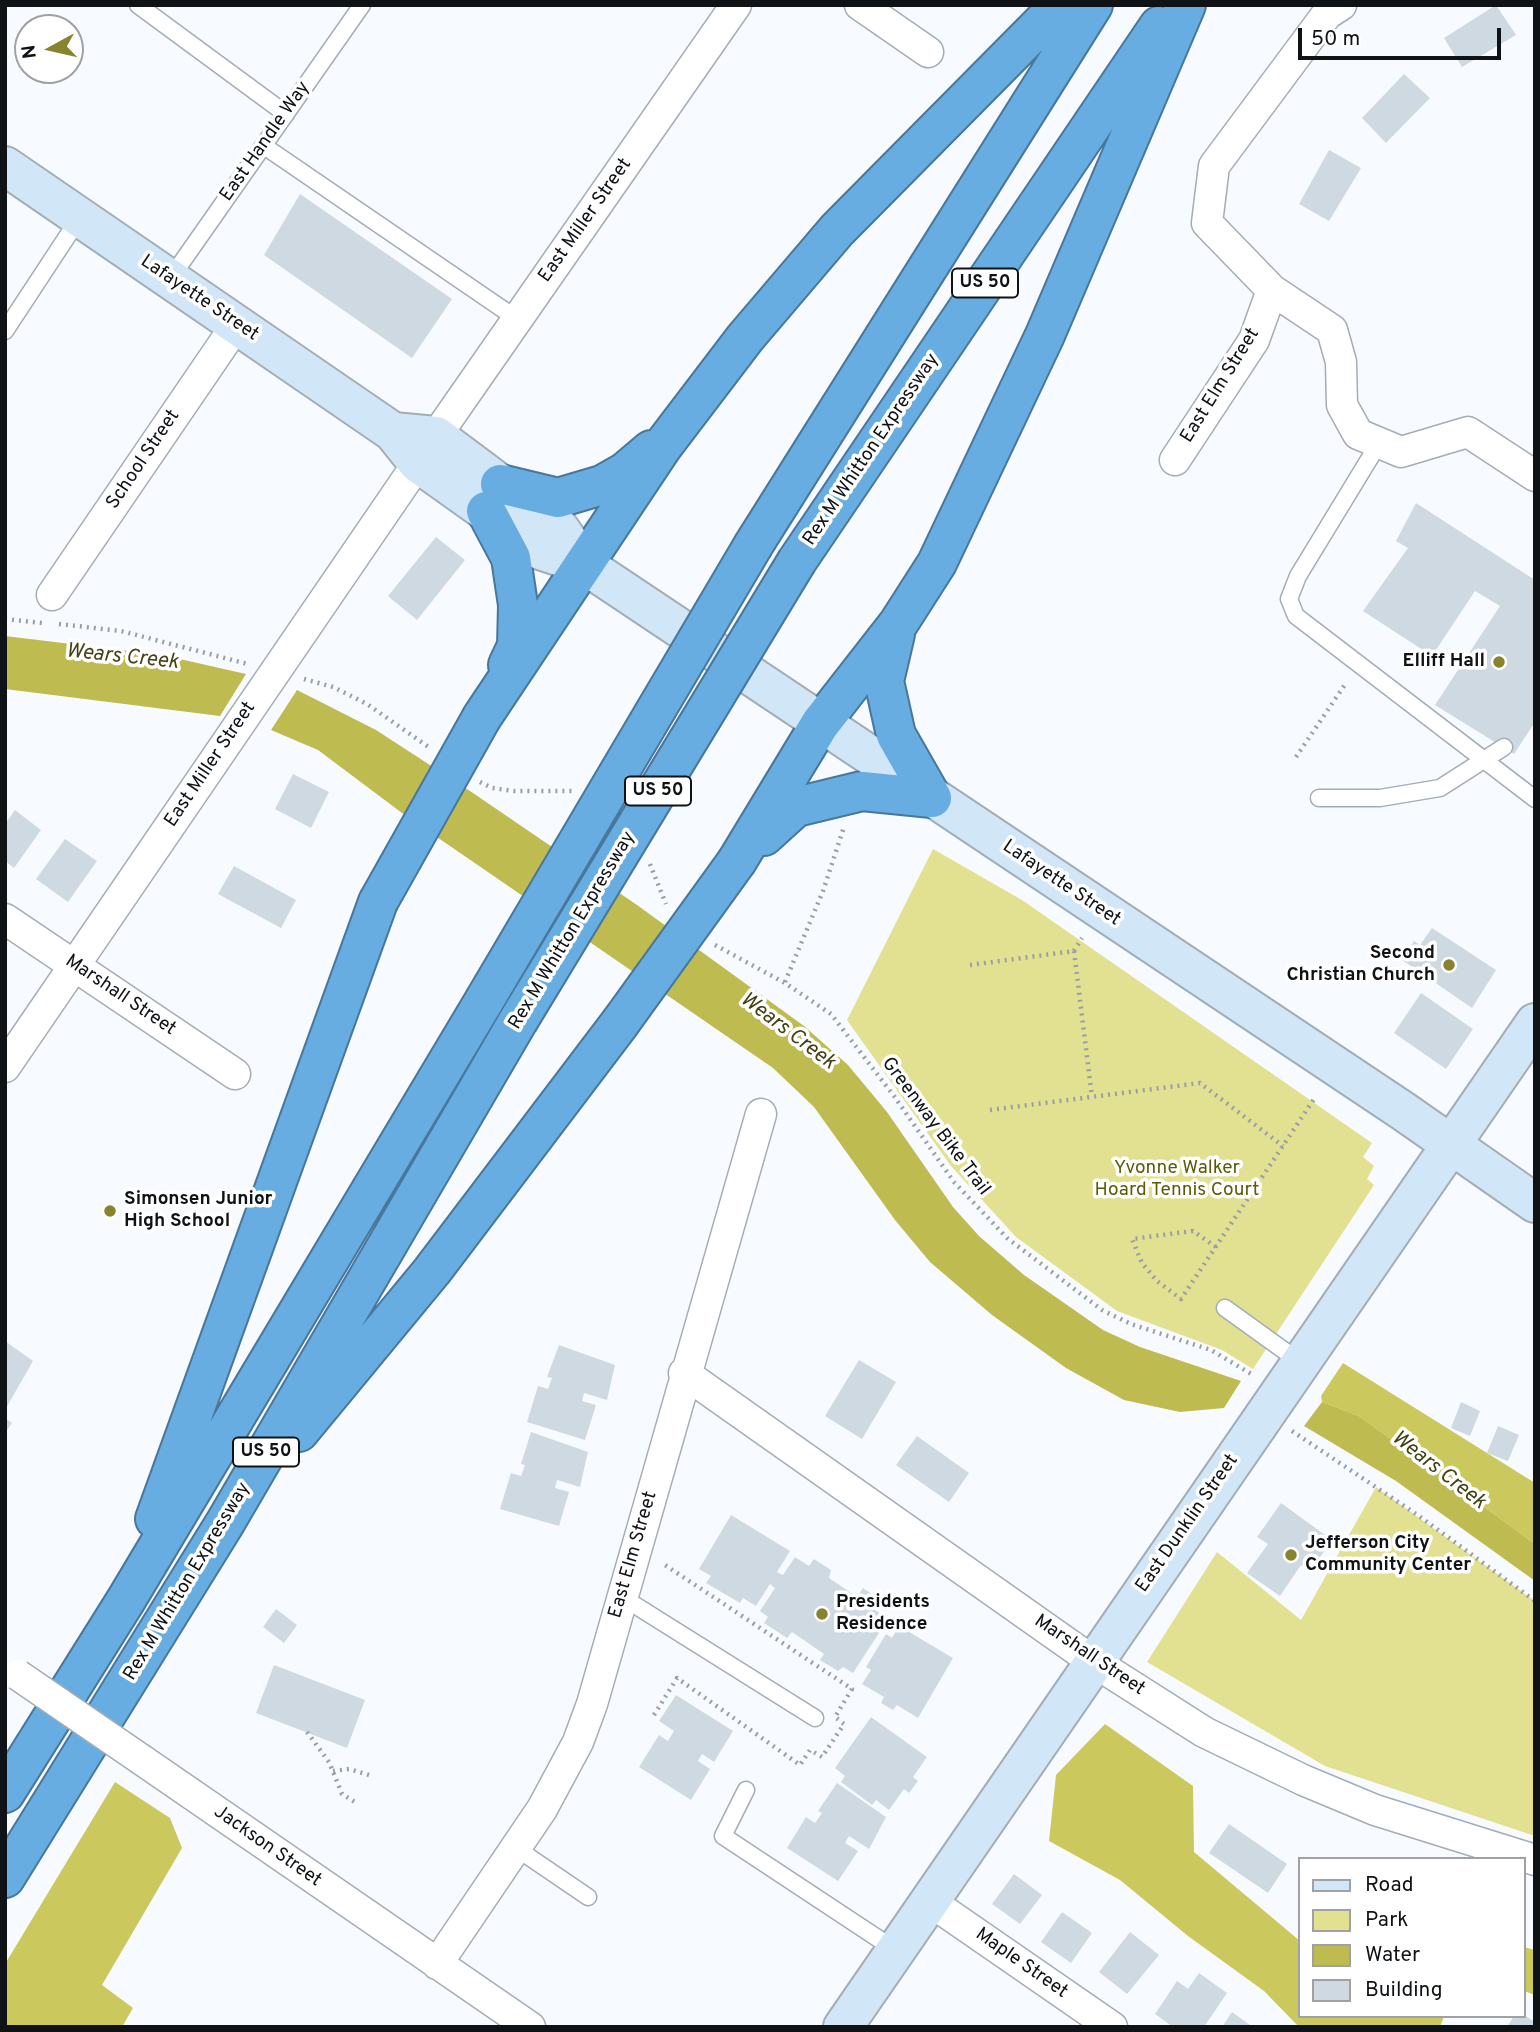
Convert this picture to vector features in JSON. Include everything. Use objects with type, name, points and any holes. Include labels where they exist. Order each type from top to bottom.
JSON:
[{"type":"highway","points":[[487,708],[674,431],[745,338],[837,230],[1060,5]]},
{"type":"highway","name":"US 50","points":[[5,1793],[126,1600],[754,544],[1093,5]]},
{"type":"highway","name":"Rex M Whitton Expressway","points":[[5,1878],[225,1523],[517,1021],[797,561],[1173,5]]},
{"type":"highway","points":[[225,1523],[432,1271],[621,1023],[737,861],[820,724],[898,624],[936,563],[1045,335],[1186,5]]},
{"type":"highway","points":[[126,1600],[377,902],[487,708],[517,646],[518,605],[511,558],[493,498],[558,498],[602,485],[625,472],[674,431]]},
{"type":"highway","points":[[898,624],[884,681],[896,735],[932,798]]},
{"type":"highway","points":[[737,861],[796,807],[862,791],[932,798]]},
{"type":"main road","name":"Lafayette Street","points":[[5,166],[393,432],[427,449],[493,498],[540,550],[585,565],[1403,1111],[1535,1203]]},
{"type":"main road","name":"East Dunklin Street","points":[[843,2027],[1535,1023]]},
{"type":"street","name":"East Miller Street","points":[[5,1067],[427,449],[736,5]]},
{"type":"street","points":[[860,5],[928,52]]},
{"type":"street","points":[[1341,5],[1327,14],[1214,166],[1207,223],[1272,290],[1332,330],[1341,362],[1342,405],[1358,434],[1401,452],[1468,432],[1532,468]]},
{"type":"street","name":"East Elm Street","points":[[1175,460],[1254,340],[1272,290]]},
{"type":"street","name":"School Street","points":[[52,595],[237,324]]},
{"type":"street","name":"Marshall Street","points":[[5,919],[235,1074]]},
{"type":"street","name":"East Elm Street","points":[[437,1964],[562,1776],[578,1742],[761,1114]]},
{"type":"street","name":"Marshall Street","points":[[684,1373],[1094,1662],[1205,1732],[1303,1780],[1375,1810],[1525,1857]]},
{"type":"street","name":"Jackson Street","points":[[12,1671],[530,2027]]},
{"type":"street","name":"Maple Street","points":[[931,1902],[1112,2027]]},
{"type":"lane","points":[[138,5],[286,114]]},
{"type":"lane","name":"East Handle Way","points":[[170,279],[362,5]]},
{"type":"lane","points":[[264,146],[517,319]]},
{"type":"lane","points":[[5,331],[80,217]]},
{"type":"lane","points":[[1379,443],[1298,576],[1289,600],[1296,616],[1535,799]]},
{"type":"lane","points":[[1319,798],[1380,798],[1440,788],[1504,747]]},
{"type":"lane","points":[[1225,1308],[1300,1362]]},
{"type":"lane","points":[[622,1597],[814,1718]]},
{"type":"lane","points":[[747,1790],[723,1836],[897,1951]]},
{"type":"lane","points":[[516,1848],[588,1897]]},
{"type":"path","points":[[1296,757],[1346,683]]},
{"type":"path","points":[[785,983],[823,891],[846,821]]},
{"type":"path","points":[[1082,938],[1074,951],[1092,1097]]},
{"type":"path","points":[[970,965],[1074,951]]},
{"type":"path","name":"Greenway Bike Trail","points":[[814,1002],[831,1014],[850,1037],[954,1182],[1007,1238],[1102,1310],[1131,1324],[1211,1350],[1259,1380]]},
{"type":"path","points":[[990,1110],[1200,1083],[1283,1146]]},
{"type":"path","points":[[1216,1247],[1193,1231],[1132,1239],[1142,1264],[1157,1281],[1181,1299],[1216,1247],[1316,1096]]},
{"type":"path","points":[[1292,1431],[1419,1516],[1535,1601]]},
{"type":"path","points":[[307,1732],[333,1771],[342,1794],[358,1804]]},
{"type":"path","points":[[333,1771],[349,1769],[369,1775]]},
{"type":"green space","name":"Yvonne Walker Hoard Tennis Court","points":[[933,849],[1022,900],[1372,1143],[1363,1157],[1374,1166],[1367,1179],[1374,1185],[1253,1369],[1222,1350],[1117,1311],[1016,1237],[951,1166],[847,1020]]},
{"type":"green space","points":[[1376,1487],[1535,1601],[1535,1836],[1325,1766],[1147,1662],[1217,1552],[1301,1620]]},
{"type":"shaded area","points":[[1343,1363],[1535,1483],[1535,1544],[1359,1416],[1322,1402],[1321,1396]]},
{"type":"shaded area","points":[[1105,1724],[1193,1786],[1194,1852],[1298,1939],[1298,2018],[1443,2018],[1440,2027],[1299,2027],[1264,1991],[1188,1936],[1120,1880],[1049,1841],[1056,1775]]},
{"type":"shaded area","points":[[115,1782],[170,1818],[182,1848],[102,1985],[133,2008],[122,2027],[5,2027],[5,1964]]},
{"type":"shaded area","points":[[1526,1948],[1535,1950],[1535,1995],[1526,1992]]},
{"type":"water","name":"Wears Creek","points":[[5,636],[162,655],[246,674],[220,716],[5,689]]},
{"type":"water","name":"Wears Creek","points":[[297,690],[376,730],[473,793],[637,905],[804,1026],[848,1065],[887,1112],[953,1207],[979,1236],[1024,1275],[1103,1330],[1140,1347],[1241,1381],[1224,1408],[1180,1412],[1124,1400],[1066,1368],[992,1315],[930,1262],[895,1220],[814,1107],[773,1068],[402,813],[318,750],[271,730]]},
{"type":"water","points":[[1322,1402],[1359,1416],[1535,1544],[1535,1581],[1396,1481],[1304,1426]]},
{"type":"building","points":[[1496,5],[1516,35],[1462,67],[1444,38]]},
{"type":"building","points":[[1404,74],[1430,98],[1386,143],[1362,118]]},
{"type":"building","points":[[1329,150],[1361,168],[1329,221],[1299,204]]},
{"type":"building","points":[[300,194],[452,299],[412,358],[264,255]]},
{"type":"building","name":"Elliff Hall","points":[[1416,503],[1535,580],[1535,722],[1514,754],[1435,705],[1500,606],[1475,591],[1432,656],[1363,611],[1408,548],[1396,541]]},
{"type":"building","points":[[436,537],[465,560],[417,620],[388,596]]},
{"type":"building","points":[[293,774],[329,792],[311,828],[275,809]]},
{"type":"building","points":[[15,810],[41,830],[14,868],[5,861],[5,824]]},
{"type":"building","points":[[65,839],[97,861],[68,902],[36,879]]},
{"type":"building","points":[[234,866],[296,900],[281,928],[218,894]]},
{"type":"building","name":"Second Christian Church","points":[[1432,928],[1496,970],[1472,1008],[1402,960],[1414,941],[1420,945]]},
{"type":"building","points":[[1421,993],[1473,1029],[1446,1069],[1394,1033]]},
{"type":"building","points":[[5,1341],[33,1361],[5,1410]]},
{"type":"building","points":[[559,1345],[615,1365],[607,1400],[584,1393],[582,1401],[596,1405],[585,1440],[527,1422],[538,1386],[548,1389],[552,1378],[547,1377]]},
{"type":"building","points":[[859,1360],[896,1382],[862,1439],[825,1416]]},
{"type":"building","points":[[1461,1402],[1480,1411],[1470,1436],[1451,1428]]},
{"type":"building","points":[[5,1418],[12,1423],[5,1433]]},
{"type":"building","points":[[1498,1426],[1519,1435],[1508,1461],[1487,1453]]},
{"type":"building","points":[[531,1432],[588,1452],[580,1487],[557,1480],[555,1488],[569,1492],[559,1526],[500,1509],[511,1473],[521,1476],[525,1465],[521,1464]]},
{"type":"building","points":[[917,1436],[969,1473],[949,1502],[896,1465]]},
{"type":"building","name":"Jefferson City Community Center","points":[[1281,1503],[1332,1540],[1310,1572],[1301,1565],[1280,1596],[1247,1573],[1268,1544],[1257,1537]]},
{"type":"building","name":"Presidents Residence","points":[[731,1515],[790,1551],[777,1572],[783,1575],[795,1557],[809,1566],[814,1559],[831,1570],[829,1578],[857,1597],[863,1588],[881,1600],[875,1610],[888,1619],[853,1673],[843,1667],[838,1671],[820,1660],[824,1654],[792,1632],[787,1638],[764,1623],[768,1617],[760,1611],[775,1588],[770,1584],[756,1606],[743,1598],[740,1603],[706,1583],[711,1576],[699,1569]]},
{"type":"building","points":[[276,1609],[297,1625],[284,1643],[263,1627]]},
{"type":"building","name":"Presidents Residence","points":[[899,1626],[953,1658],[918,1718],[897,1705],[893,1710],[881,1703],[884,1697],[862,1684],[871,1670],[866,1667],[886,1634],[892,1638]]},
{"type":"building","points":[[274,1665],[365,1700],[347,1748],[256,1713]]},
{"type":"building","points":[[676,1695],[733,1731],[714,1762],[702,1754],[698,1761],[710,1769],[691,1800],[639,1767],[659,1735],[668,1741],[674,1731],[659,1721]]},
{"type":"building","points":[[871,1717],[927,1757],[913,1777],[918,1781],[909,1793],[904,1789],[889,1810],[876,1800],[872,1805],[841,1782],[845,1776],[835,1768]]},
{"type":"building","points":[[837,1783],[886,1817],[869,1849],[849,1836],[845,1843],[858,1851],[838,1881],[787,1848],[806,1817],[815,1823],[822,1813],[818,1811]]},
{"type":"building","points":[[1229,1824],[1287,1864],[1268,1893],[1209,1853]]},
{"type":"building","points":[[1014,1874],[1042,1895],[1020,1924],[992,1904]]},
{"type":"building","points":[[1062,1912],[1092,1933],[1071,1963],[1041,1942]]},
{"type":"building","points":[[1130,1932],[1159,1955],[1127,1994],[1099,1972]]},
{"type":"building","points":[[1199,1973],[1227,1993],[1204,2027],[1173,2027],[1155,2014],[1177,1981],[1188,1989]]},
{"type":"building","points":[[1232,2012],[1253,2027],[1222,2027]]},
{"type":"building","points":[[1526,2016],[1535,2022],[1535,2027],[1507,2027],[1513,2018]]},
{"type":"place","name":"Elliff Hall","points":[[1499,662]]},
{"type":"place","name":"Second Christian Church","points":[[1449,965]]},
{"type":"place","name":"Simonsen Junior High School","points":[[110,1211]]},
{"type":"place","name":"Jefferson City Community Center","points":[[1291,1555]]},
{"type":"place","name":"Presidents Residence","points":[[822,1614]]}]
